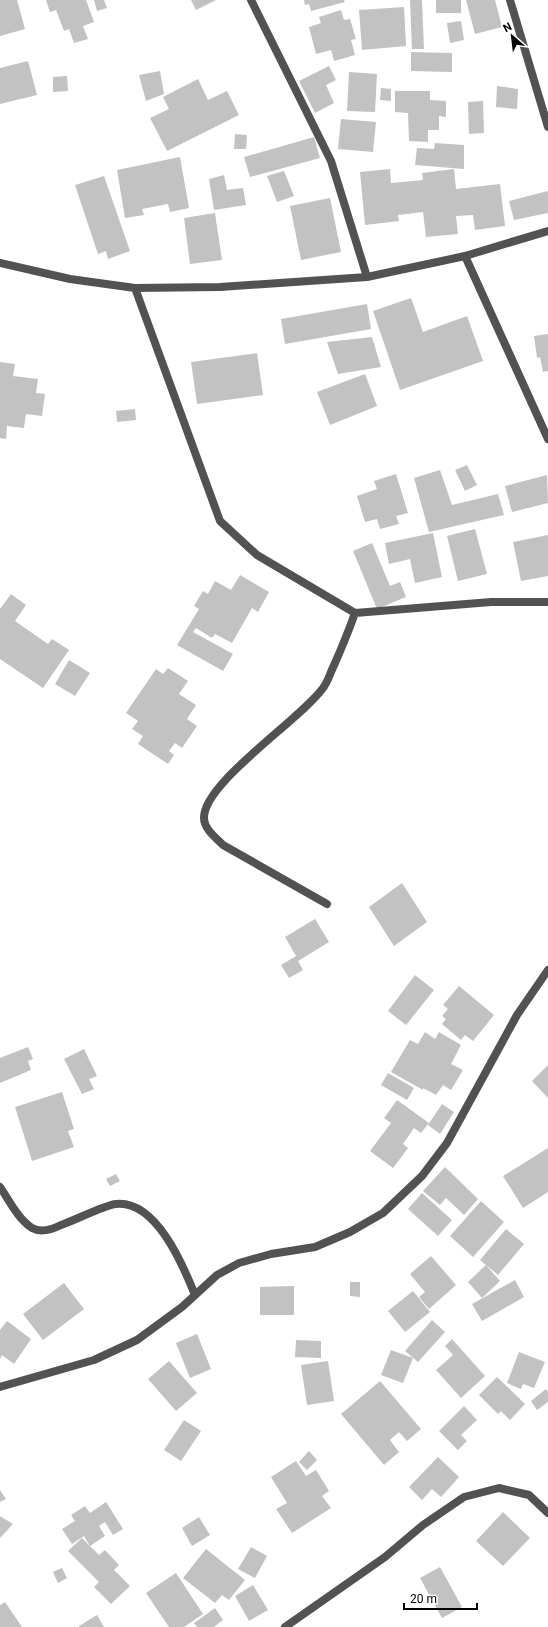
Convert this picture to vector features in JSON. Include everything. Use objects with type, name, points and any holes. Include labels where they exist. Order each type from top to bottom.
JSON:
[{"type":"street","points":[[252,0],[331,161],[367,277]]},
{"type":"street","points":[[510,0],[548,127]]},
{"type":"street","points":[[0,263],[70,279],[135,288],[220,287],[367,277],[465,256],[548,231]]},
{"type":"street","points":[[465,256],[548,439]]},
{"type":"street","points":[[135,288],[220,521],[257,555],[355,612],[491,602],[548,602]]},
{"type":"street","points":[[327,904],[223,845],[210,833],[204,820],[206,805],[239,766],[282,728],[323,688],[342,648],[355,612]]},
{"type":"street","points":[[0,1387],[94,1360],[137,1340],[195,1295],[217,1275],[239,1263],[271,1254],[315,1247],[350,1232],[383,1213],[422,1176],[447,1143],[517,1015],[548,970]]},
{"type":"street","points":[[0,1187],[21,1218],[33,1229],[48,1231],[116,1204],[138,1208],[168,1238],[186,1271],[195,1295]]},
{"type":"street","points":[[285,1627],[385,1557],[423,1526],[464,1497],[499,1488],[529,1495],[548,1513]]},
{"type":"building","points":[[0,0],[17,0],[25,29],[0,36]]},
{"type":"building","points":[[46,0],[86,0],[94,22],[83,26],[88,39],[74,43],[69,29],[64,31],[56,10],[50,12]]},
{"type":"building","points":[[94,0],[104,0],[107,8],[97,11]]},
{"type":"building","points":[[191,0],[216,0],[196,10]]},
{"type":"building","points":[[304,0],[344,0],[345,2],[311,11],[309,4],[305,5]]},
{"type":"building","points":[[410,0],[422,0],[424,49],[412,49]]},
{"type":"building","points":[[436,0],[461,0],[461,13],[436,13]]},
{"type":"building","points":[[466,0],[495,0],[502,27],[475,34]]},
{"type":"building","points":[[404,7],[406,46],[362,50],[359,10]]},
{"type":"building","points":[[341,10],[344,20],[350,19],[356,39],[351,40],[355,55],[334,61],[331,50],[316,54],[309,27],[321,23],[319,17]]},
{"type":"building","points":[[461,21],[464,40],[450,43],[447,23]]},
{"type":"building","points":[[411,52],[452,53],[452,72],[411,71]]},
{"type":"building","points":[[28,61],[37,95],[0,104],[0,68]]},
{"type":"building","points":[[329,66],[336,80],[326,85],[334,103],[315,113],[299,81]]},
{"type":"building","points":[[160,71],[164,94],[146,101],[139,75]]},
{"type":"building","points":[[349,72],[377,74],[375,112],[347,111]]},
{"type":"building","points":[[67,76],[68,91],[53,92],[53,77]]},
{"type":"building","points":[[198,79],[208,100],[227,91],[239,115],[167,151],[150,118],[169,109],[163,97]]},
{"type":"building","points":[[497,86],[518,89],[517,109],[496,107]]},
{"type":"building","points":[[381,88],[391,89],[391,101],[380,100]]},
{"type":"building","points":[[395,91],[430,91],[430,100],[446,101],[446,117],[439,116],[439,130],[428,130],[428,142],[409,141],[408,113],[395,112]]},
{"type":"building","points":[[483,101],[484,133],[469,134],[468,102]]},
{"type":"building","points":[[341,119],[376,122],[373,152],[338,149]]},
{"type":"building","points":[[235,134],[247,135],[246,149],[234,149]]},
{"type":"building","points":[[314,137],[320,158],[250,177],[244,157]]},
{"type":"building","points":[[435,143],[464,145],[464,169],[415,165],[417,148],[434,149]]},
{"type":"building","points":[[180,157],[189,208],[170,212],[168,204],[142,209],[144,215],[125,218],[117,170]]},
{"type":"building","points":[[390,169],[391,183],[423,180],[422,173],[454,169],[456,189],[500,184],[505,226],[475,230],[473,215],[456,216],[458,234],[426,237],[423,212],[398,215],[399,221],[365,225],[360,172]]},
{"type":"building","points":[[284,171],[294,196],[277,202],[267,176]]},
{"type":"building","points":[[224,175],[227,190],[243,188],[246,205],[214,210],[209,179]]},
{"type":"building","points":[[104,176],[130,251],[108,259],[106,251],[98,254],[75,185]]},
{"type":"building","points":[[548,191],[548,213],[514,220],[509,201]]},
{"type":"building","points":[[330,198],[341,252],[301,260],[290,206]]},
{"type":"building","points":[[215,213],[222,260],[190,264],[184,218]]},
{"type":"building","points":[[411,298],[423,332],[467,316],[483,361],[400,390],[373,311]]},
{"type":"building","points":[[367,304],[371,329],[285,344],[281,319]]},
{"type":"building","points":[[548,334],[548,371],[543,372],[540,357],[537,358],[534,336]]},
{"type":"building","points":[[372,337],[381,367],[338,374],[327,342]]},
{"type":"building","points":[[257,353],[263,395],[197,404],[191,362]]},
{"type":"building","points":[[0,362],[15,364],[13,376],[38,379],[36,393],[45,394],[42,416],[26,414],[24,428],[7,426],[6,439],[0,438]]},
{"type":"building","points":[[365,374],[377,406],[330,425],[317,392]]},
{"type":"building","points":[[135,409],[136,420],[117,422],[116,411]]},
{"type":"building","points":[[467,465],[477,485],[465,491],[455,470]]},
{"type":"building","points":[[440,470],[452,505],[498,494],[504,515],[429,532],[414,478]]},
{"type":"building","points":[[396,474],[408,513],[396,516],[399,524],[380,529],[377,519],[365,522],[357,496],[377,489],[374,481]]},
{"type":"building","points":[[547,475],[548,503],[512,512],[505,486]]},
{"type":"building","points":[[475,529],[487,574],[458,581],[447,536]]},
{"type":"building","points":[[433,533],[442,577],[415,583],[410,559],[389,564],[385,543]]},
{"type":"building","points":[[548,535],[548,576],[521,581],[513,542]]},
{"type":"building","points":[[372,543],[390,586],[400,582],[406,597],[377,609],[353,551]]},
{"type":"building","points":[[240,575],[269,592],[258,612],[252,608],[232,643],[215,634],[212,638],[196,628],[193,632],[233,654],[223,671],[177,645],[199,609],[194,606],[203,591],[208,594],[215,581],[231,590]]},
{"type":"building","points":[[11,594],[26,605],[15,621],[48,644],[52,639],[69,650],[43,688],[0,659],[0,609]]},
{"type":"building","points":[[69,660],[90,673],[75,696],[55,684]]},
{"type":"building","points":[[168,668],[188,681],[179,694],[196,705],[187,719],[197,726],[182,748],[175,743],[169,751],[174,755],[168,764],[138,744],[143,736],[132,729],[138,721],[126,713],[156,669],[163,674]]},
{"type":"building","points":[[402,883],[427,922],[394,946],[369,907]]},
{"type":"building","points":[[315,919],[329,942],[298,961],[303,970],[289,978],[281,965],[296,956],[285,937]]},
{"type":"building","points":[[415,975],[434,990],[406,1025],[388,1011]]},
{"type":"building","points":[[459,986],[494,1015],[473,1041],[465,1035],[461,1040],[442,1024],[446,1019],[442,1016],[448,1009],[443,1005]]},
{"type":"building","points":[[425,1032],[435,1039],[439,1032],[461,1045],[451,1064],[463,1070],[451,1090],[443,1085],[436,1095],[423,1088],[423,1090],[391,1072],[410,1040],[418,1044]]},
{"type":"building","points":[[28,1047],[33,1059],[28,1061],[31,1070],[0,1083],[0,1058]]},
{"type":"building","points":[[84,1049],[97,1076],[89,1079],[94,1089],[82,1094],[64,1059]]},
{"type":"building","points":[[548,1065],[548,1098],[532,1081]]},
{"type":"building","points":[[388,1073],[414,1088],[407,1100],[381,1085]]},
{"type":"building","points":[[62,1092],[74,1129],[68,1131],[74,1147],[32,1161],[15,1107]]},
{"type":"building","points":[[397,1100],[429,1123],[421,1133],[414,1128],[403,1144],[408,1148],[393,1168],[370,1151],[391,1123],[384,1118]]},
{"type":"building","points":[[442,1104],[454,1112],[440,1134],[428,1125]]},
{"type":"building","points":[[548,1148],[548,1192],[523,1208],[503,1176]]},
{"type":"building","points":[[445,1167],[478,1199],[464,1215],[446,1198],[440,1205],[423,1191]]},
{"type":"building","points":[[116,1174],[120,1181],[110,1186],[106,1179]]},
{"type":"building","points":[[422,1193],[452,1220],[438,1236],[408,1209]]},
{"type":"building","points":[[481,1201],[504,1222],[473,1257],[450,1236]]},
{"type":"building","points":[[506,1229],[524,1244],[498,1275],[480,1260]]},
{"type":"building","points":[[431,1256],[456,1285],[429,1309],[419,1297],[425,1292],[410,1274]]},
{"type":"building","points":[[486,1265],[500,1281],[482,1298],[468,1282]]},
{"type":"building","points":[[515,1280],[524,1297],[482,1321],[472,1304]]},
{"type":"building","points":[[350,1282],[360,1282],[360,1297],[350,1296]]},
{"type":"building","points":[[64,1283],[84,1309],[43,1340],[23,1314]]},
{"type":"building","points":[[294,1286],[294,1315],[260,1315],[260,1287]]},
{"type":"building","points":[[413,1291],[430,1312],[405,1332],[388,1311]]},
{"type":"building","points":[[432,1320],[445,1332],[418,1362],[405,1351]]},
{"type":"building","points":[[7,1321],[31,1339],[14,1364],[2,1355],[0,1359],[0,1330]]},
{"type":"building","points":[[197,1334],[211,1369],[190,1378],[176,1343]]},
{"type":"building","points":[[452,1339],[485,1376],[461,1398],[436,1370],[453,1355],[445,1346]]},
{"type":"building","points":[[296,1340],[321,1341],[321,1358],[295,1357]]},
{"type":"building","points":[[391,1350],[413,1358],[403,1383],[381,1375]]},
{"type":"building","points":[[519,1352],[545,1362],[534,1388],[523,1384],[521,1389],[507,1383]]},
{"type":"building","points":[[169,1361],[197,1393],[176,1411],[148,1379]]},
{"type":"building","points":[[328,1361],[334,1401],[307,1405],[301,1365]]},
{"type":"building","points":[[497,1377],[525,1404],[510,1420],[501,1411],[498,1414],[479,1395]]},
{"type":"building","points":[[380,1381],[421,1429],[407,1441],[399,1432],[390,1440],[399,1452],[384,1465],[341,1414]]},
{"type":"building","points":[[546,1389],[548,1392],[548,1402],[537,1410],[531,1401]]},
{"type":"building","points":[[464,1406],[477,1420],[461,1435],[467,1441],[458,1450],[439,1431]]},
{"type":"building","points":[[184,1420],[201,1431],[181,1461],[164,1450]]},
{"type":"building","points":[[309,1451],[317,1460],[307,1470],[299,1462]]},
{"type":"building","points":[[438,1457],[459,1477],[441,1497],[432,1489],[422,1500],[409,1487]]},
{"type":"building","points":[[296,1461],[306,1476],[316,1470],[329,1491],[322,1496],[331,1508],[292,1533],[276,1509],[287,1503],[271,1477]]},
{"type":"building","points":[[0,1490],[6,1499],[0,1502]]},
{"type":"building","points":[[106,1502],[123,1529],[113,1535],[105,1522],[99,1526],[105,1536],[90,1546],[84,1536],[72,1544],[62,1529],[75,1521],[71,1515],[85,1506],[90,1513]]},
{"type":"building","points":[[503,1512],[530,1538],[503,1566],[476,1541]]},
{"type":"building","points":[[0,1516],[13,1524],[0,1538]]},
{"type":"building","points":[[199,1517],[210,1535],[192,1546],[182,1528]]},
{"type":"building","points":[[82,1538],[99,1555],[105,1550],[119,1565],[114,1570],[130,1586],[111,1604],[94,1587],[99,1582],[68,1551]]},
{"type":"building","points":[[251,1547],[267,1556],[255,1578],[238,1569]]},
{"type":"building","points":[[206,1549],[245,1580],[229,1600],[222,1595],[215,1603],[183,1578]]},
{"type":"building","points":[[440,1567],[462,1607],[442,1618],[420,1578]]},
{"type":"building","points":[[62,1568],[67,1578],[58,1583],[53,1572]]},
{"type":"building","points":[[176,1573],[203,1614],[184,1627],[169,1627],[146,1593]]},
{"type":"building","points":[[253,1585],[268,1610],[249,1621],[235,1596]]},
{"type":"building","points":[[5,1602],[22,1627],[0,1627],[0,1605]]},
{"type":"building","points":[[215,1608],[223,1620],[214,1627],[197,1627],[194,1623]]},
{"type":"building","points":[[97,1615],[104,1627],[79,1627],[79,1626]]}]
